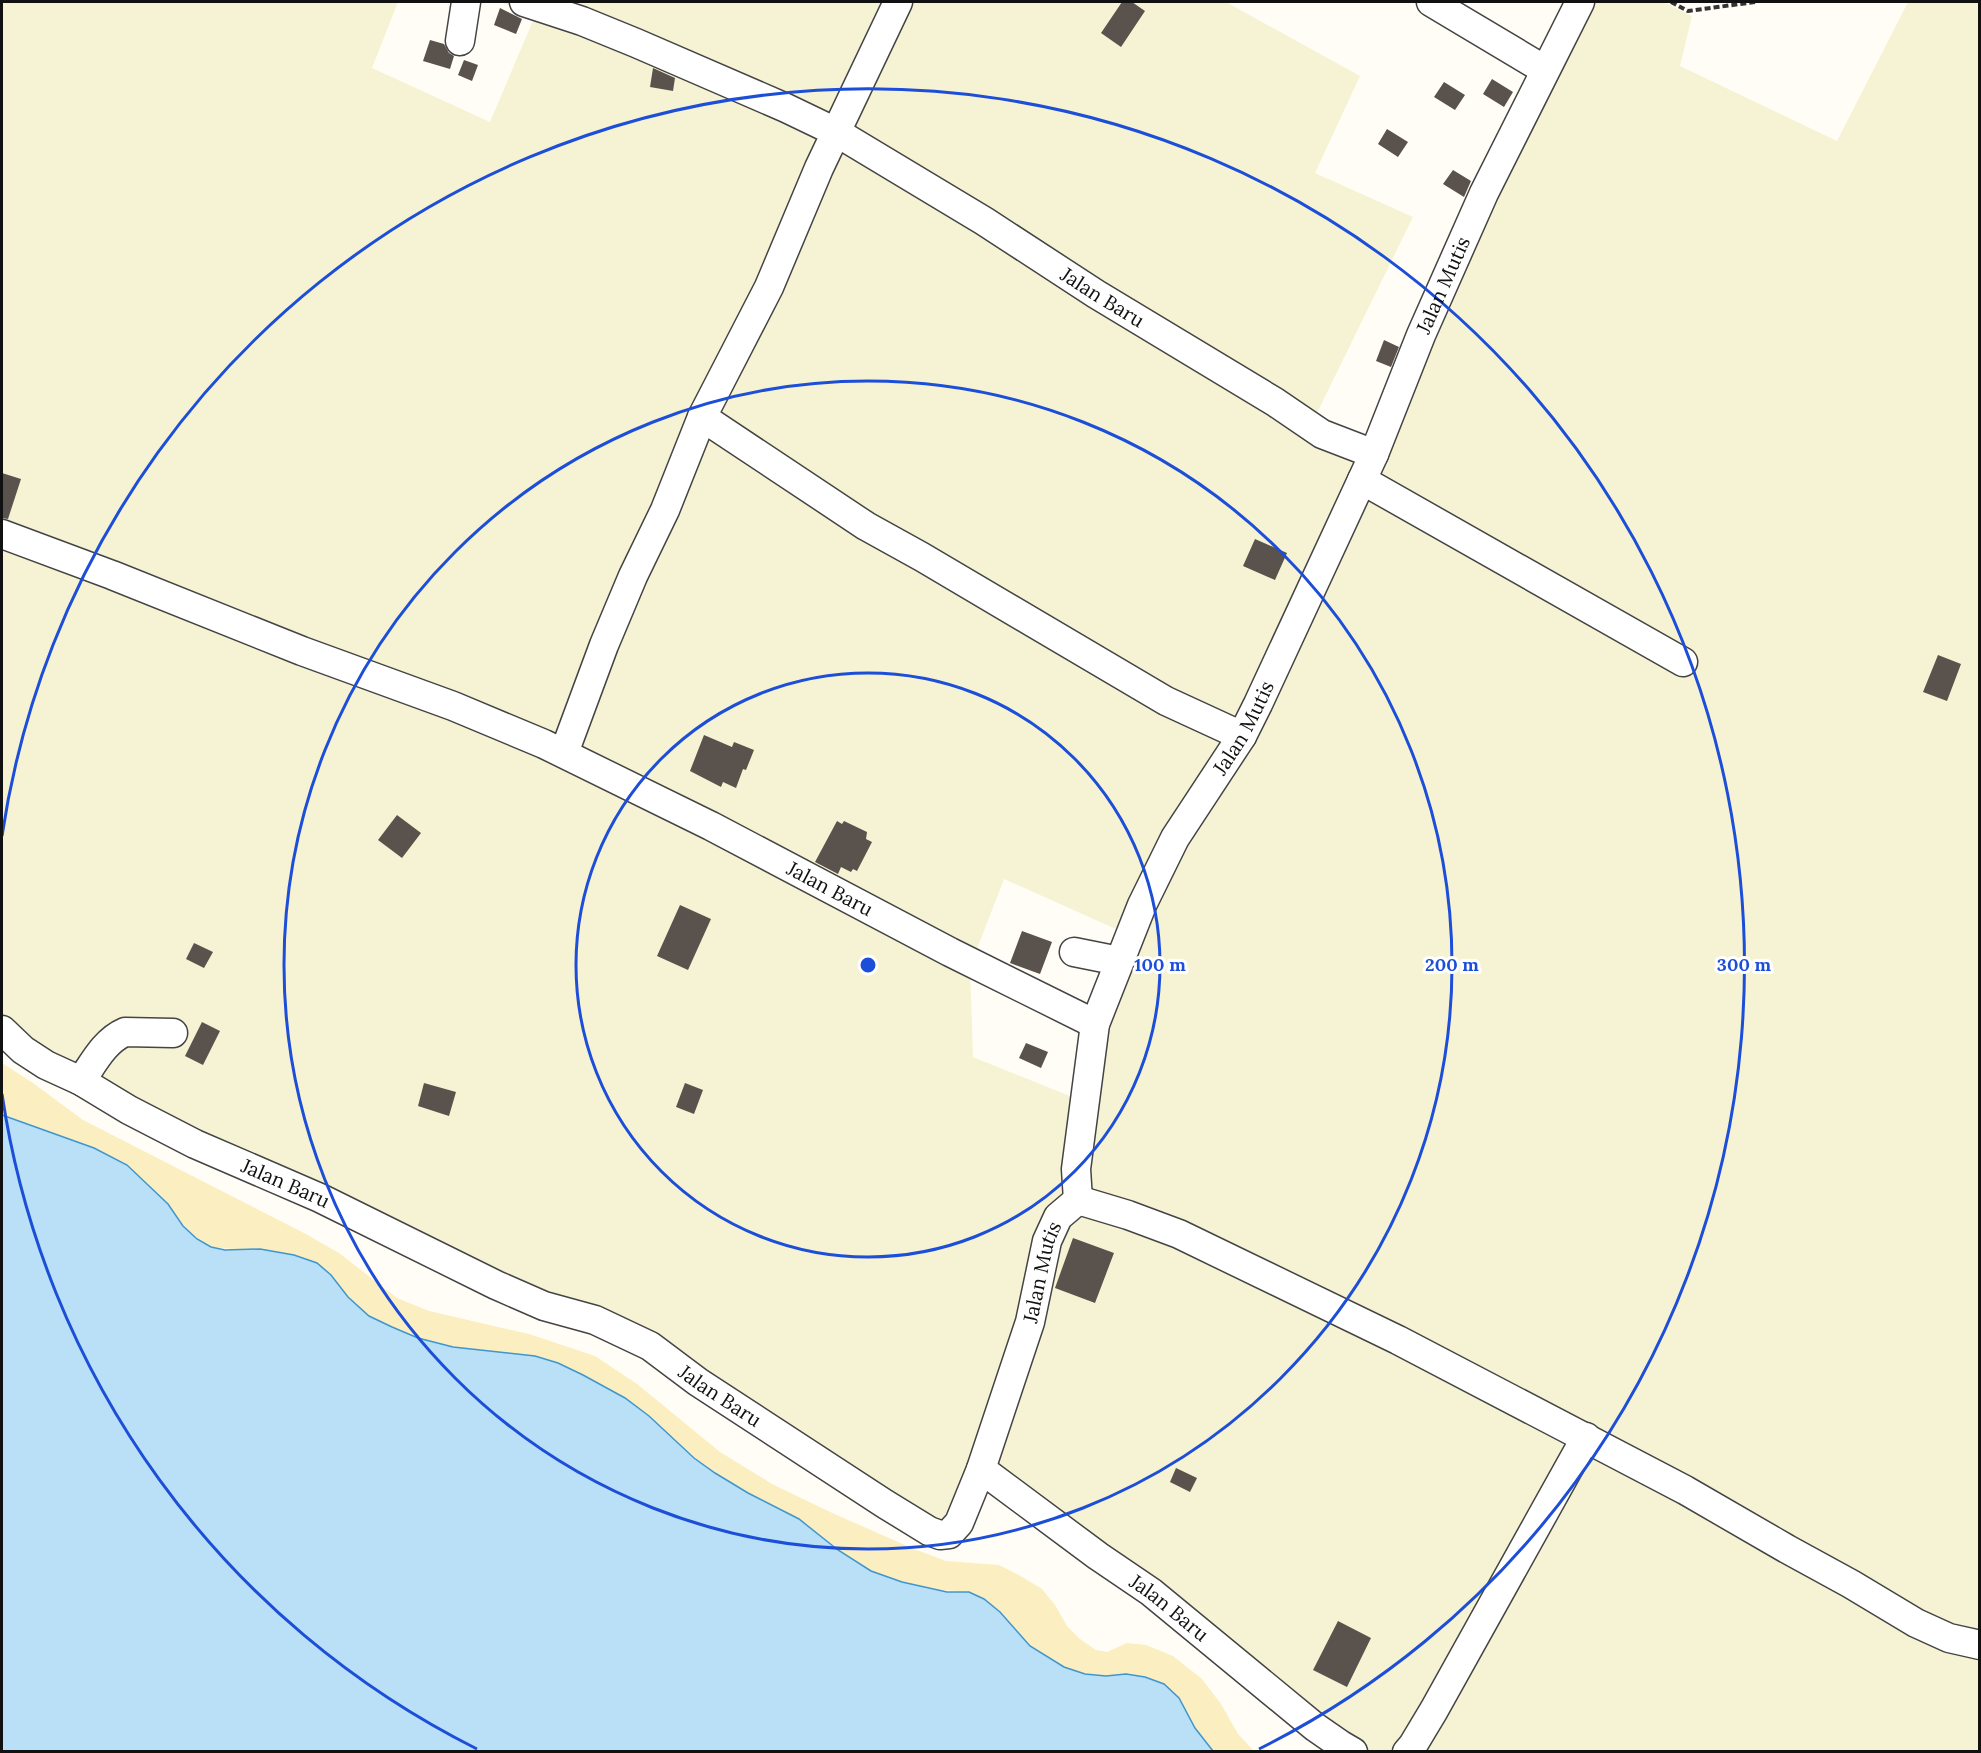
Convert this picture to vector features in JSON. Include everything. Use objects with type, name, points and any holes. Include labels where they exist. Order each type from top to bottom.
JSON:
[{"type":"street","points":[[460,41],[466,2]]},
{"type":"street","name":"Jalan Baru","points":[[524,2],[582,21],[636,43],[836,132],[984,221],[1096,294],[1275,402],[1322,434],[1374,454]]},
{"type":"street","points":[[564,753],[604,645],[633,576],[665,510],[702,417],[769,287],[836,132],[898,2]]},
{"type":"street","points":[[1431,2],[1545,70]]},
{"type":"street","name":"Jalan Mutis","points":[[981,1469],[1030,1322],[1047,1241],[1058,1217],[1078,1200],[1076,1169],[1095,1024],[1119,961],[1142,905],[1175,838],[1242,736],[1374,454],[1420,335],[1484,193],[1580,2]]},
{"type":"street","points":[[702,417],[866,526],[1166,701],[1242,736]]},
{"type":"street","points":[[1362,480],[1683,662]]},
{"type":"street","name":"Jalan Baru","points":[[2,534],[302,651],[453,706],[564,753],[711,826],[950,952],[1095,1024]]},
{"type":"street","points":[[1074,952],[1119,961]]},
{"type":"street","name":"Jalan Baru","points":[[2,1030],[23,1050],[46,1065],[81,1081],[129,1110],[195,1144],[320,1198],[403,1238],[467,1273],[544,1306],[595,1320],[650,1346],[698,1382],[929,1531],[940,1535],[949,1534],[954,1530],[981,1469],[1150,1592],[1315,1727],[1353,1752]]},
{"type":"street","points":[[81,1081],[117,1035],[124,1032],[173,1033]]},
{"type":"street","points":[[1078,1200],[1179,1234],[1398,1340],[1685,1490],[1916,1623],[1949,1638],[1980,1645]]},
{"type":"street","points":[[1407,1752],[1434,1710],[1586,1437]]},
{"type":"path","points":[[1671,2],[1688,11],[1755,2]]},
{"type":"shaded area","points":[[2,2],[398,2],[372,68],[490,122],[535,16],[501,2],[1226,2],[1360,76],[1315,173],[1413,217],[1317,413],[1365,438],[1586,2],[1664,2],[1692,16],[1680,66],[1837,141],[1908,2],[1979,2],[1979,1751],[1355,1751],[995,1478],[964,1494],[939,1526],[698,1380],[107,1090],[2,1022]],"holes":[[[1004,879],[1138,939],[1098,1045],[1097,1107],[973,1057],[970,967]]]},
{"type":"sand","points":[[2,1063],[83,1120],[339,1253],[397,1298],[429,1311],[529,1334],[595,1356],[637,1384],[720,1452],[772,1484],[830,1512],[946,1561],[999,1565],[1019,1575],[1042,1589],[1055,1605],[1067,1626],[1096,1650],[1107,1652],[1127,1643],[1146,1645],[1173,1656],[1202,1679],[1221,1704],[1238,1734],[1254,1751],[1213,1751],[1164,1684],[1145,1677],[1126,1674],[1106,1676],[1085,1674],[1064,1667],[1030,1646],[1000,1612],[984,1599],[969,1592],[931,1589],[902,1582],[871,1571],[838,1550],[799,1519],[715,1473],[694,1458],[649,1416],[625,1398],[583,1375],[558,1363],[535,1356],[453,1347],[418,1338],[369,1316],[317,1263],[294,1255],[211,1247],[197,1240],[183,1226],[168,1204],[94,1148],[2,1115]]},
{"type":"water","points":[[2,1115],[94,1148],[127,1165],[168,1204],[183,1226],[197,1239],[211,1247],[225,1250],[260,1249],[294,1255],[317,1263],[369,1316],[418,1338],[453,1347],[535,1356],[558,1363],[583,1375],[625,1398],[649,1416],[694,1458],[715,1473],[799,1519],[838,1550],[871,1571],[902,1582],[947,1592],[969,1592],[984,1599],[1000,1612],[1030,1646],[1064,1667],[1085,1674],[1106,1676],[1126,1674],[1145,1677],[1164,1684],[1179,1698],[1195,1728],[1213,1751],[2,1751]]},
{"type":"building","points":[[1122,2],[1132,2],[1145,11],[1121,47],[1101,33]]},
{"type":"building","points":[[500,8],[522,19],[516,34],[494,25]]},
{"type":"building","points":[[430,40],[444,44],[449,53],[454,56],[450,69],[423,61]]},
{"type":"building","points":[[464,60],[478,65],[472,81],[458,75]]},
{"type":"building","points":[[653,68],[675,78],[673,91],[650,87]]},
{"type":"building","points":[[1492,79],[1513,92],[1504,107],[1483,94]]},
{"type":"building","points":[[1444,82],[1465,95],[1455,110],[1434,97]]},
{"type":"building","points":[[1387,129],[1408,142],[1398,157],[1378,144]]},
{"type":"building","points":[[1453,170],[1471,181],[1464,197],[1443,184]]},
{"type":"building","points":[[1384,340],[1399,347],[1391,367],[1376,361]]},
{"type":"building","points":[[2,473],[21,479],[8,519],[2,518]]},
{"type":"building","points":[[1255,539],[1287,553],[1275,580],[1243,566]]},
{"type":"building","points":[[1938,655],[1961,664],[1947,701],[1923,692]]},
{"type":"building","points":[[704,735],[732,747],[734,742],[754,750],[746,770],[743,769],[736,788],[723,782],[721,787],[690,771]]},
{"type":"building","points":[[397,815],[421,833],[402,858],[378,840]]},
{"type":"building","points":[[837,821],[842,824],[844,821],[867,832],[866,839],[872,842],[857,871],[853,869],[851,872],[841,867],[838,874],[815,862]]},
{"type":"building","points":[[680,905],[711,919],[688,970],[657,956]]},
{"type":"building","points":[[1022,931],[1052,942],[1040,974],[1010,963]]},
{"type":"building","points":[[194,943],[213,952],[204,968],[186,959]]},
{"type":"building","points":[[202,1022],[220,1031],[203,1065],[185,1056]]},
{"type":"building","points":[[1026,1043],[1048,1052],[1041,1068],[1019,1058]]},
{"type":"building","points":[[424,1083],[456,1092],[449,1116],[418,1106]]},
{"type":"building","points":[[685,1083],[703,1090],[694,1114],[676,1107]]},
{"type":"building","points":[[1073,1238],[1114,1253],[1095,1303],[1055,1288]]},
{"type":"building","points":[[1176,1468],[1197,1478],[1190,1492],[1170,1482]]},
{"type":"building","points":[[1338,1621],[1371,1638],[1347,1687],[1313,1670]]}]
